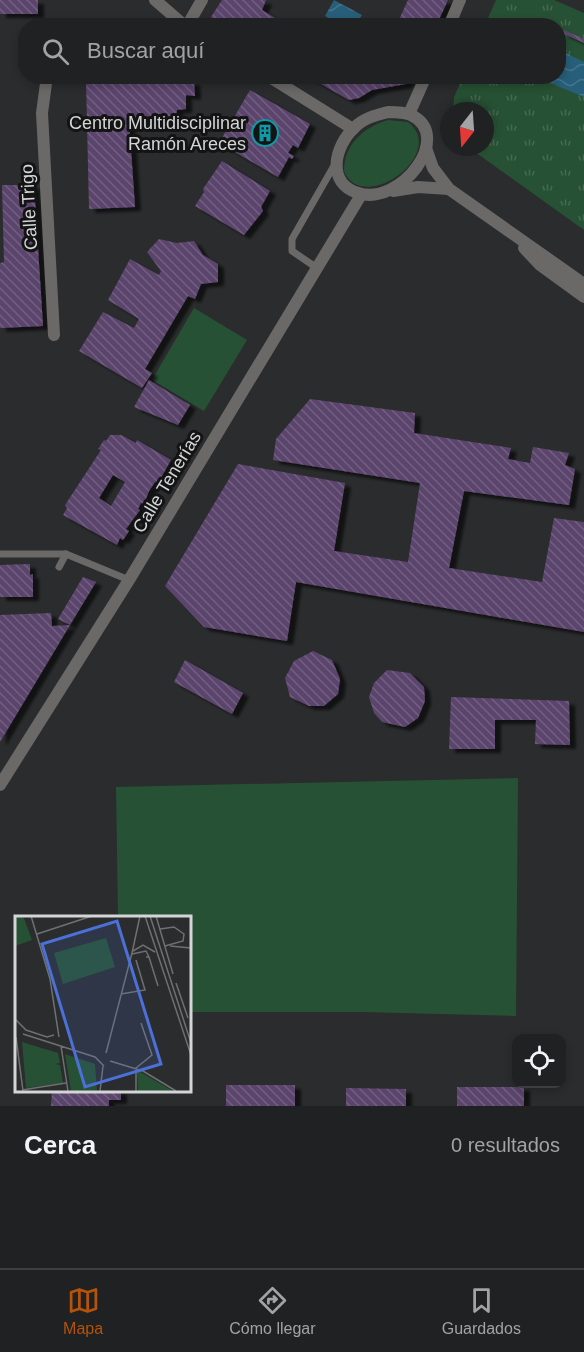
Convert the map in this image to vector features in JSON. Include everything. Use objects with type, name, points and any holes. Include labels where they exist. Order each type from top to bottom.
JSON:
[{"type":"street","points":[[155,0],[176,18]]},
{"type":"street","points":[[191,18],[202,0]]},
{"type":"street","points":[[452,18],[460,0]]},
{"type":"street","name":"Calle Trigo","points":[[44,84],[42,114],[54,335]]},
{"type":"street","points":[[281,84],[353,129]]},
{"type":"street","points":[[409,114],[422,84]]},
{"type":"street","points":[[449,189],[418,187],[362,195],[344,187],[337,174],[336,162],[342,145],[353,129],[373,116],[388,112],[409,114],[419,120],[424,129],[426,148],[433,168],[449,189],[584,284]]},
{"type":"street","points":[[389,192],[412,174],[426,148]]},
{"type":"street","name":"Calle Tenerías","points":[[0,784],[129,580],[362,195]]},
{"type":"street","points":[[517,237],[526,252],[540,265],[584,297]]},
{"type":"lane","points":[[317,268],[292,251],[292,238],[336,162]]},
{"type":"lane","points":[[0,554],[66,554],[129,580]]},
{"type":"lane","points":[[59,567],[66,554]]},
{"type":"green space","points":[[496,0],[554,0],[584,13],[584,230],[481,156],[494,156],[494,102],[454,102],[460,84],[566,84],[566,18],[488,18]]},
{"type":"green space","points":[[388,120],[408,122],[418,135],[418,149],[411,163],[398,175],[383,184],[367,187],[354,183],[344,171],[345,161],[352,145],[371,127]]},
{"type":"green space","points":[[194,308],[247,340],[204,411],[152,380]]},
{"type":"green space","points":[[518,778],[516,1016],[361,1012],[190,1012],[190,916],[118,916],[116,787]]},
{"type":"water","points":[[334,0],[362,15],[360,18],[325,16]]},
{"type":"water","points":[[566,53],[584,62],[584,97],[553,84],[566,84]]},
{"type":"building","points":[[0,0],[38,0],[38,14],[0,14]]},
{"type":"building","points":[[222,0],[266,0],[262,10],[275,18],[212,18]]},
{"type":"building","points":[[408,0],[448,0],[440,18],[400,18]]},
{"type":"building","points":[[566,31],[584,39],[584,43],[566,35]]},
{"type":"building","points":[[86,84],[194,84],[195,96],[186,95],[186,109],[177,110],[175,123],[129,121],[135,207],[89,209]]},
{"type":"building","points":[[321,84],[406,84],[372,90],[359,98],[349,100]]},
{"type":"building","name":"Centro Multidisciplinar Ramón Areces","points":[[250,90],[310,124],[298,148],[293,145],[288,153],[294,156],[292,159],[289,157],[278,177],[219,143]]},
{"type":"building","points":[[222,161],[270,191],[261,207],[263,211],[244,235],[195,206],[204,192],[203,189]]},
{"type":"building","points":[[2,185],[34,185],[43,326],[0,328],[0,263],[4,262]]},
{"type":"building","points":[[159,239],[177,243],[194,241],[203,255],[218,264],[218,282],[201,284],[195,299],[188,296],[145,369],[152,373],[142,388],[79,351],[103,312],[134,328],[139,319],[108,300],[130,259],[159,275],[161,271],[147,252]]},
{"type":"building","points":[[149,380],[190,405],[178,425],[134,407]]},
{"type":"building","points":[[310,399],[415,413],[414,433],[511,448],[508,459],[530,463],[533,447],[569,453],[565,465],[575,469],[569,505],[464,491],[449,568],[542,582],[554,518],[584,522],[584,632],[296,582],[287,641],[204,627],[165,586],[238,464],[345,483],[334,551],[408,562],[420,483],[273,460],[276,439]]},
{"type":"building","points":[[110,435],[121,435],[136,443],[137,440],[171,460],[158,483],[155,482],[149,491],[144,504],[141,503],[138,509],[140,510],[126,529],[129,531],[123,540],[120,538],[117,545],[63,515],[67,508],[65,505],[101,450],[98,449],[104,440],[106,441]],"holes":[[[113,475],[125,482],[111,506],[99,498]]]},
{"type":"building","points":[[30,564],[30,575],[33,574],[33,597],[0,597],[0,565]]},
{"type":"building","points":[[83,577],[96,582],[70,625],[58,619]]},
{"type":"building","points":[[51,613],[52,626],[70,625],[0,742],[0,615]]},
{"type":"building","points":[[313,651],[332,660],[340,679],[338,694],[324,706],[309,706],[290,697],[285,678],[294,661]]},
{"type":"building","points":[[185,660],[243,693],[232,714],[174,682]]},
{"type":"building","points":[[387,670],[410,673],[424,687],[425,701],[418,718],[405,727],[382,722],[374,713],[369,697],[374,683]]},
{"type":"building","points":[[451,697],[569,701],[570,745],[535,744],[536,720],[495,720],[495,749],[449,749]]},
{"type":"building","points":[[226,1085],[295,1085],[295,1106],[226,1106]]},
{"type":"building","points":[[457,1087],[524,1088],[524,1106],[457,1106]]},
{"type":"building","points":[[346,1088],[406,1089],[406,1106],[346,1106]]},
{"type":"building","points":[[52,1091],[121,1091],[121,1100],[109,1100],[109,1106],[51,1106]]},
{"type":"place","name":"Centro Multidisciplinar Ramón Areces","points":[[265,133]]}]
